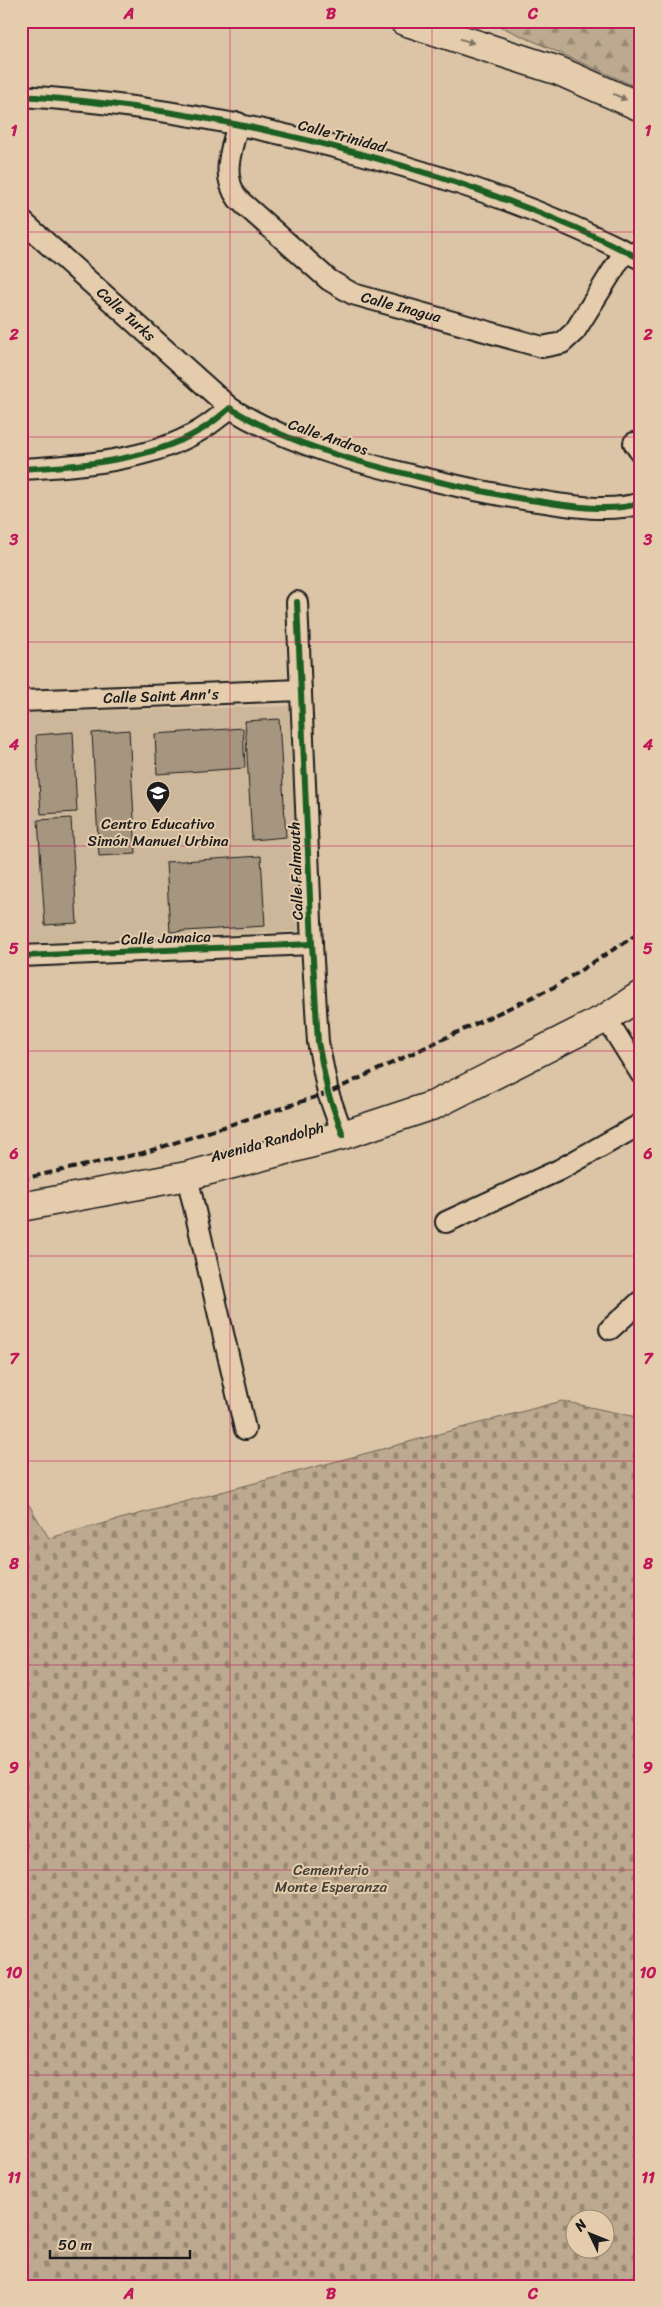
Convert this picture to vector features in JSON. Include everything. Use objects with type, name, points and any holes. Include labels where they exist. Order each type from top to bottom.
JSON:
[{"type":"main road","points":[[404,21],[559,71],[641,107]]},
{"type":"main road","name":"Avenida Randolph","points":[[21,1207],[187,1176],[343,1135],[434,1105],[606,1018],[641,995]]},
{"type":"street","name":"Calle Trinidad","points":[[21,96],[69,99],[179,112],[238,123],[418,169],[511,202],[633,255]]},
{"type":"street","name":"Calle Inagua","points":[[238,123],[228,165],[230,184],[238,199],[329,280],[353,294],[371,301],[465,324],[542,347],[562,343],[575,330],[633,255]]},
{"type":"street","name":"Calle Turks","points":[[21,220],[230,408]]},
{"type":"street","points":[[21,469],[82,466],[151,452],[199,432],[230,408]]},
{"type":"street","name":"Calle Andros","points":[[230,408],[260,425],[335,454],[476,491],[586,507],[631,506],[641,503]]},
{"type":"street","name":"Calle Falmouth","points":[[297,602],[318,1042],[328,1093],[343,1135]]},
{"type":"street","name":"Calle Saint Ann's","points":[[21,701],[301,690]]},
{"type":"street","name":"Calle Jamaica","points":[[21,956],[312,944]]},
{"type":"street","points":[[606,1018],[641,1074]]},
{"type":"street","points":[[446,1222],[558,1170],[641,1124]]},
{"type":"street","points":[[187,1176],[245,1429]]},
{"type":"street","points":[[610,1328],[641,1301]]},
{"type":"shaded area","name":"Centro Educativo Simón Manuel Urbina","points":[[289,706],[300,931],[23,943],[21,713]]},
{"type":"green space","points":[[488,21],[641,21],[641,89]]},
{"type":"green space","name":"Cementerio Monte Esperanza","points":[[562,1401],[641,1418],[641,2286],[21,2286],[21,1492],[49,1538]]},
{"type":"building","points":[[279,719],[286,837],[252,840],[245,721]]},
{"type":"building","points":[[243,728],[245,768],[157,774],[155,734]]},
{"type":"building","points":[[129,730],[136,854],[99,856],[92,733]]},
{"type":"building","points":[[73,732],[77,812],[41,814],[36,735]]},
{"type":"building","points":[[71,818],[77,923],[45,925],[38,820]]},
{"type":"building","points":[[261,856],[265,926],[170,932],[166,862]]},
{"type":"railway","points":[[21,1179],[143,1153],[328,1093],[554,987],[641,932]]},
{"type":"cycle path","points":[[21,96],[151,109],[235,124],[319,143],[397,164],[504,199],[539,212],[641,259]]},
{"type":"cycle path","points":[[21,469],[89,464],[158,449],[199,431],[230,408],[276,432],[324,451],[452,485],[509,497],[576,506],[617,508],[641,503]]},
{"type":"cycle path","points":[[297,602],[318,1042],[328,1093],[343,1135]]},
{"type":"cycle path","points":[[21,956],[312,944]]},
{"type":"place","name":"Centro Educativo Simón Manuel Urbina","points":[[158,814]]}]
